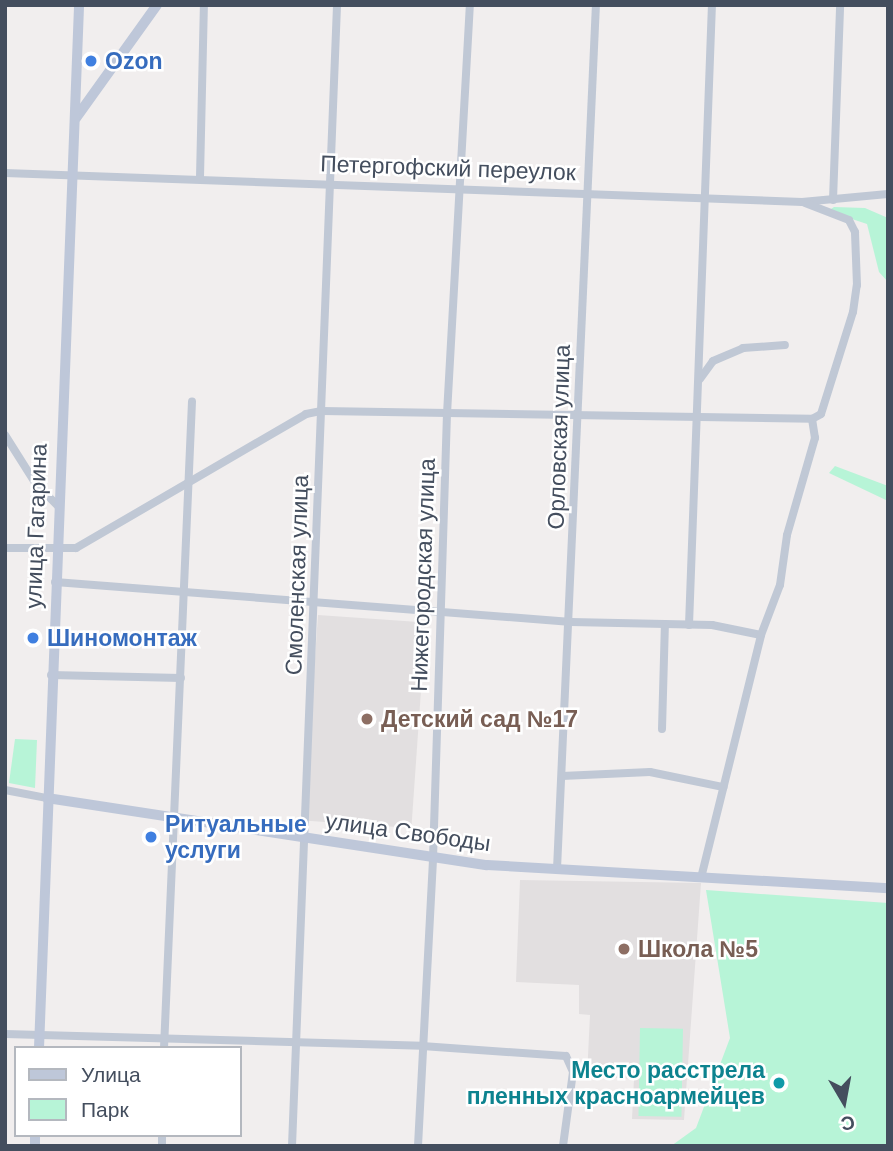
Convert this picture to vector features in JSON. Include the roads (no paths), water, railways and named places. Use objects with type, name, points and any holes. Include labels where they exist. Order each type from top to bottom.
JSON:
[{"type":"street","name":"улица Гагарина","points":[[39,1046],[51,675],[79,5]]},
{"type":"street","points":[[76,118],[157,5]]},
{"type":"street","points":[[200,177],[204,5]]},
{"type":"street","name":"Смоленская улица","points":[[292,1146],[316,602],[337,5]]},
{"type":"street","name":"Нижегородская улица","points":[[418,1146],[433,859],[447,414],[470,5]]},
{"type":"street","name":"Орловская улица","points":[[557,869],[571,622],[596,5]]},
{"type":"street","points":[[689,625],[712,5]]},
{"type":"street","points":[[833,200],[840,5]]},
{"type":"street","name":"Петергофский переулок","points":[[5,173],[72,172],[802,202],[888,194]]},
{"type":"street","points":[[5,548],[76,548],[306,414],[322,411],[578,419],[812,419],[821,414],[853,312],[855,232],[849,220],[802,202]]},
{"type":"street","points":[[700,379],[713,361],[743,348],[785,345]]},
{"type":"street","points":[[164,1044],[172,819],[187,592],[192,402]]},
{"type":"street","points":[[701,878],[761,635],[780,585],[788,535],[815,438],[812,419]]},
{"type":"street","points":[[5,435],[36,484],[58,506]]},
{"type":"street","points":[[55,582],[571,622],[689,625],[761,635]]},
{"type":"street","points":[[662,729],[665,624]]},
{"type":"street","points":[[51,675],[181,678]]},
{"type":"street","points":[[562,776],[650,772],[723,787]]},
{"type":"street","name":"улица Свободы","points":[[5,790],[433,859],[888,888]]},
{"type":"street","points":[[5,1034],[39,1033],[164,1044],[296,1042],[422,1046],[566,1056],[573,1072],[563,1146]]},
{"type":"place","name":"Ozon","points":[[91,61]]},
{"type":"place","name":"Шиномонтаж","points":[[33,638]]},
{"type":"place","name":"Детский сад №17","points":[[367,719]]},
{"type":"place","name":"Ритуальные услуги","points":[[151,837]]},
{"type":"place","name":"Школа №5","points":[[624,949]]},
{"type":"place","name":"Место расстрела пленных красноармейцев","points":[[779,1083]]}]
